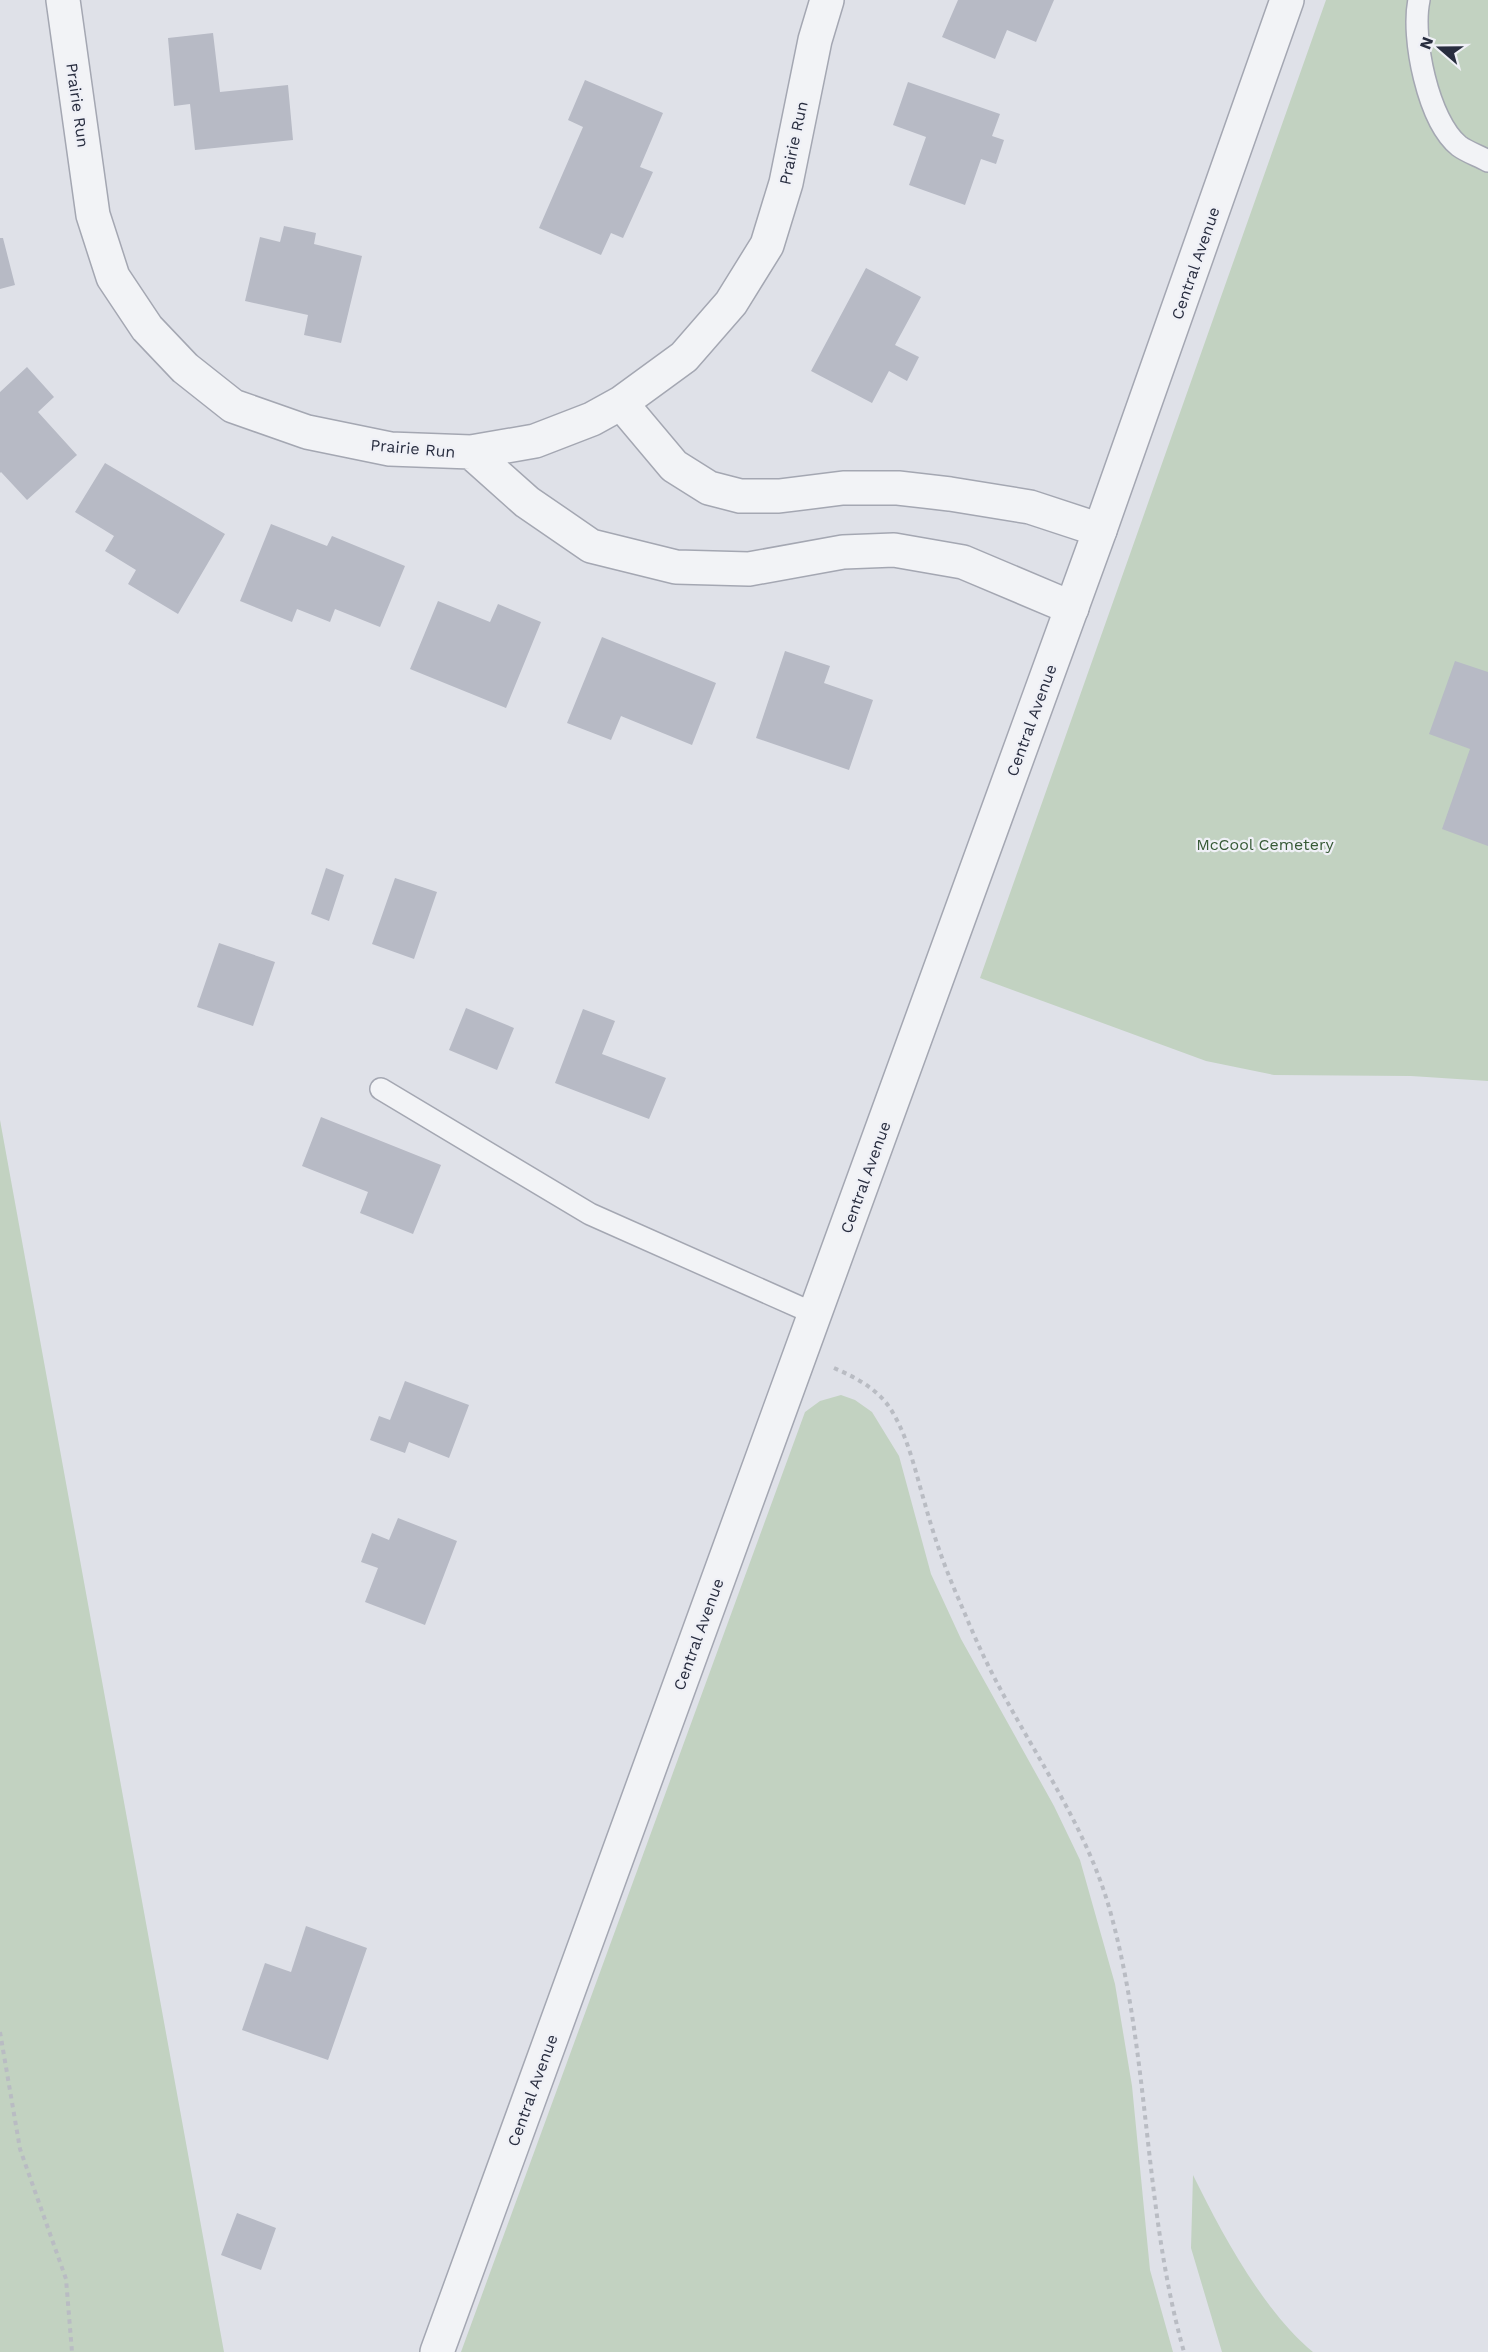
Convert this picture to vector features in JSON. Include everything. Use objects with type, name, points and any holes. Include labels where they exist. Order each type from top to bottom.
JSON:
[{"type":"street","name":"Prairie Run","points":[[63,0],[93,215],[113,277],[147,328],[185,368],[233,406],[307,432],[390,449],[471,452],[536,441],[592,419],[621,403],[684,357],[731,303],[767,244],[786,183],[815,13]]},
{"type":"street","name":"Central Avenue","points":[[437,2352],[1072,608],[1287,0]]},
{"type":"street","points":[[621,403],[674,466],[709,488],[740,496],[779,496],[843,488],[898,488],[1030,507],[1100,530]]},
{"type":"street","points":[[471,452],[527,502],[591,546],[676,567],[749,569],[843,552],[894,550],[963,562],[1072,608]]},
{"type":"lane","points":[[1419,0],[1418,47],[1426,84],[1444,128],[1459,146],[1488,161]]},
{"type":"lane","points":[[381,1089],[590,1214],[815,1314]]},
{"type":"path","points":[[800,1354],[846,1373],[873,1389],[892,1412],[910,1455],[938,1549],[988,1664],[1067,1804],[1097,1869],[1112,1918],[1129,1994],[1158,2222],[1174,2318],[1184,2352]]},
{"type":"path","points":[[0,2032],[20,2149],[66,2279],[72,2352]]},
{"type":"green space","name":"McCool Cemetery","points":[[1326,0],[1488,0],[1488,1081],[1411,1076],[1274,1075],[1206,1061],[980,978]]},
{"type":"green space","points":[[0,1120],[224,2352],[0,2352]]},
{"type":"green space","points":[[841,1395],[855,1400],[872,1412],[899,1456],[931,1574],[961,1639],[1054,1806],[1080,1860],[1115,1984],[1132,2086],[1150,2270],[1173,2352],[461,2352],[805,1412],[820,1401]]},
{"type":"green space","points":[[1193,2175],[1230,2245],[1260,2293],[1277,2315],[1313,2352],[1222,2352],[1191,2248]]},
{"type":"building","points":[[958,0],[1054,0],[1036,42],[1007,30],[995,59],[942,37]]},
{"type":"building","points":[[213,33],[220,92],[288,85],[293,140],[195,150],[190,104],[174,106],[168,38]]},
{"type":"building","points":[[585,80],[663,113],[640,167],[653,172],[623,238],[611,233],[601,255],[539,228],[583,127],[568,120]]},
{"type":"building","points":[[908,82],[1000,114],[992,136],[1004,140],[996,164],[981,159],[965,205],[909,185],[926,137],[893,125]]},
{"type":"building","points":[[284,226],[316,233],[314,244],[362,256],[341,343],[304,335],[308,315],[245,301],[260,237],[280,242]]},
{"type":"building","points":[[0,238],[3,238],[15,285],[0,289]]},
{"type":"building","points":[[866,268],[921,297],[895,345],[919,357],[907,381],[889,371],[872,403],[811,371]]},
{"type":"building","points":[[27,367],[54,397],[38,412],[77,455],[27,500],[0,473],[0,392]]},
{"type":"building","points":[[105,463],[225,534],[178,614],[128,584],[136,570],[105,551],[114,536],[75,512]]},
{"type":"building","points":[[271,524],[327,546],[332,536],[405,566],[380,627],[335,609],[330,622],[297,609],[292,622],[240,601]]},
{"type":"building","points":[[438,601],[490,622],[498,604],[541,622],[506,708],[410,669]]},
{"type":"building","points":[[602,637],[716,683],[692,745],[621,716],[611,740],[567,723]]},
{"type":"building","points":[[785,651],[830,666],[824,683],[873,700],[849,770],[756,738]]},
{"type":"building","points":[[1455,661],[1488,672],[1488,846],[1442,829],[1470,749],[1429,734]]},
{"type":"building","points":[[326,868],[344,875],[329,921],[311,914]]},
{"type":"building","points":[[395,878],[437,892],[414,959],[372,944]]},
{"type":"building","points":[[219,943],[275,962],[253,1026],[197,1007]]},
{"type":"building","points":[[466,1008],[514,1028],[497,1070],[449,1050]]},
{"type":"building","points":[[583,1009],[615,1021],[602,1054],[666,1078],[649,1119],[555,1083]]},
{"type":"building","points":[[321,1117],[441,1165],[413,1234],[360,1213],[368,1192],[302,1166]]},
{"type":"building","points":[[405,1381],[469,1405],[449,1458],[409,1442],[405,1453],[370,1440],[379,1416],[390,1420]]},
{"type":"building","points":[[398,1518],[457,1541],[425,1625],[365,1602],[378,1568],[361,1562],[372,1533],[389,1540]]},
{"type":"building","points":[[306,1926],[367,1948],[328,2060],[242,2030],[265,1963],[291,1972]]},
{"type":"building","points":[[237,2213],[276,2228],[261,2270],[221,2255]]}]
